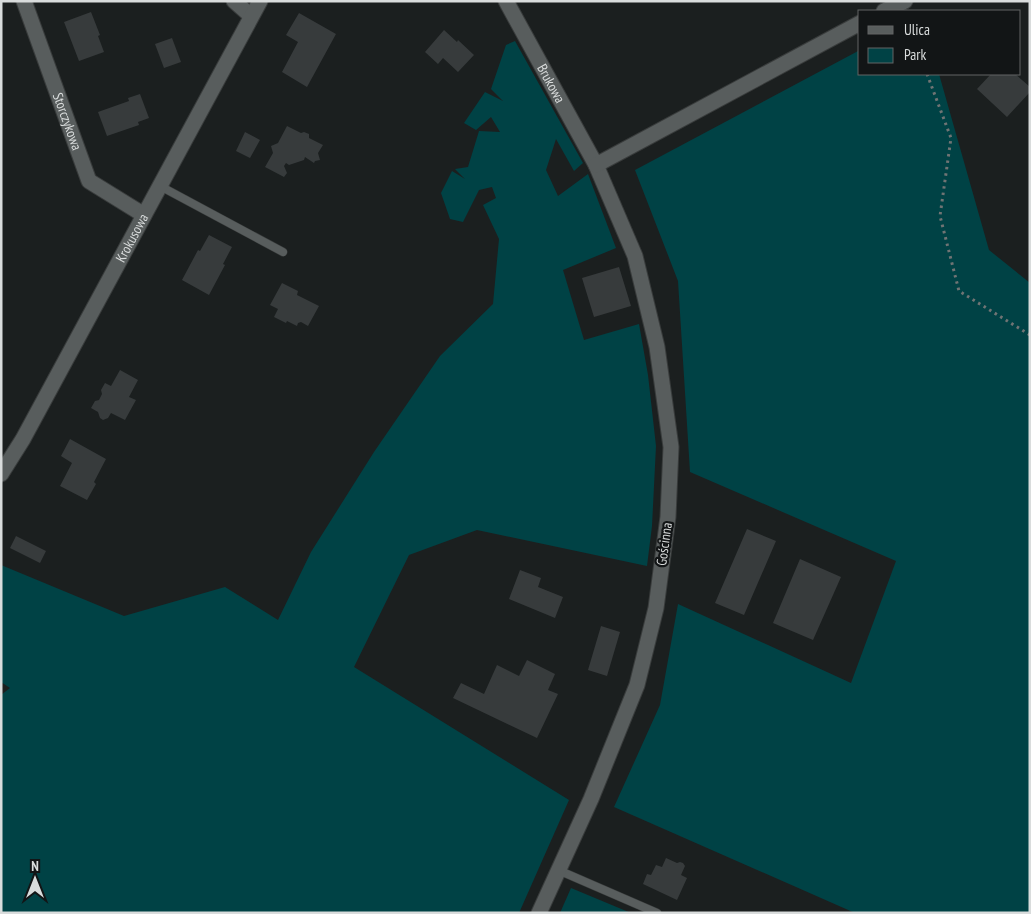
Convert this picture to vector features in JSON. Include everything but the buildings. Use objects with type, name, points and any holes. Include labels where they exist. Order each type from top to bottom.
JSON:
[{"type":"street","name":"Storczykowa","points":[[24,1],[89,181],[144,215]]},
{"type":"street","points":[[234,1],[252,16]]},
{"type":"street","name":"Krokusowa","points":[[1,474],[23,438],[260,1]]},
{"type":"street","name":"Brukowa","points":[[506,1],[596,165]]},
{"type":"street","points":[[886,10],[905,1]]},
{"type":"street","points":[[596,165],[858,24]]},
{"type":"street","name":"Gościnna","points":[[539,913],[591,799],[637,685],[656,608],[668,517],[671,447],[657,346],[635,256],[596,165]]},
{"type":"lane","points":[[160,186],[283,252]]},
{"type":"lane","points":[[558,870],[657,913]]},
{"type":"path","points":[[928,75],[951,138],[940,216],[959,291],[1030,335]]},
{"type":"green space","points":[[515,41],[583,163],[574,171],[556,139],[546,170],[558,196],[588,174],[616,248],[563,270],[584,340],[639,324],[648,375],[656,446],[652,526],[647,566],[477,530],[409,555],[354,667],[569,800],[519,913],[1,913],[1,695],[10,688],[1,682],[1,565],[124,616],[225,587],[278,620],[311,552],[374,452],[440,356],[493,304],[499,239],[483,205],[496,198],[492,187],[479,190],[463,222],[450,219],[441,193],[452,171],[465,179],[455,169],[468,167],[479,131],[500,132],[491,117],[476,130],[464,123],[485,92],[503,101],[491,89],[506,45]]},
{"type":"green space","points":[[858,51],[858,75],[939,75],[989,250],[1030,283],[1030,913],[855,913],[614,807],[660,705],[678,604],[851,683],[896,561],[690,472],[678,281],[635,170]]},
{"type":"green space","points":[[571,888],[631,913],[560,913]]}]
